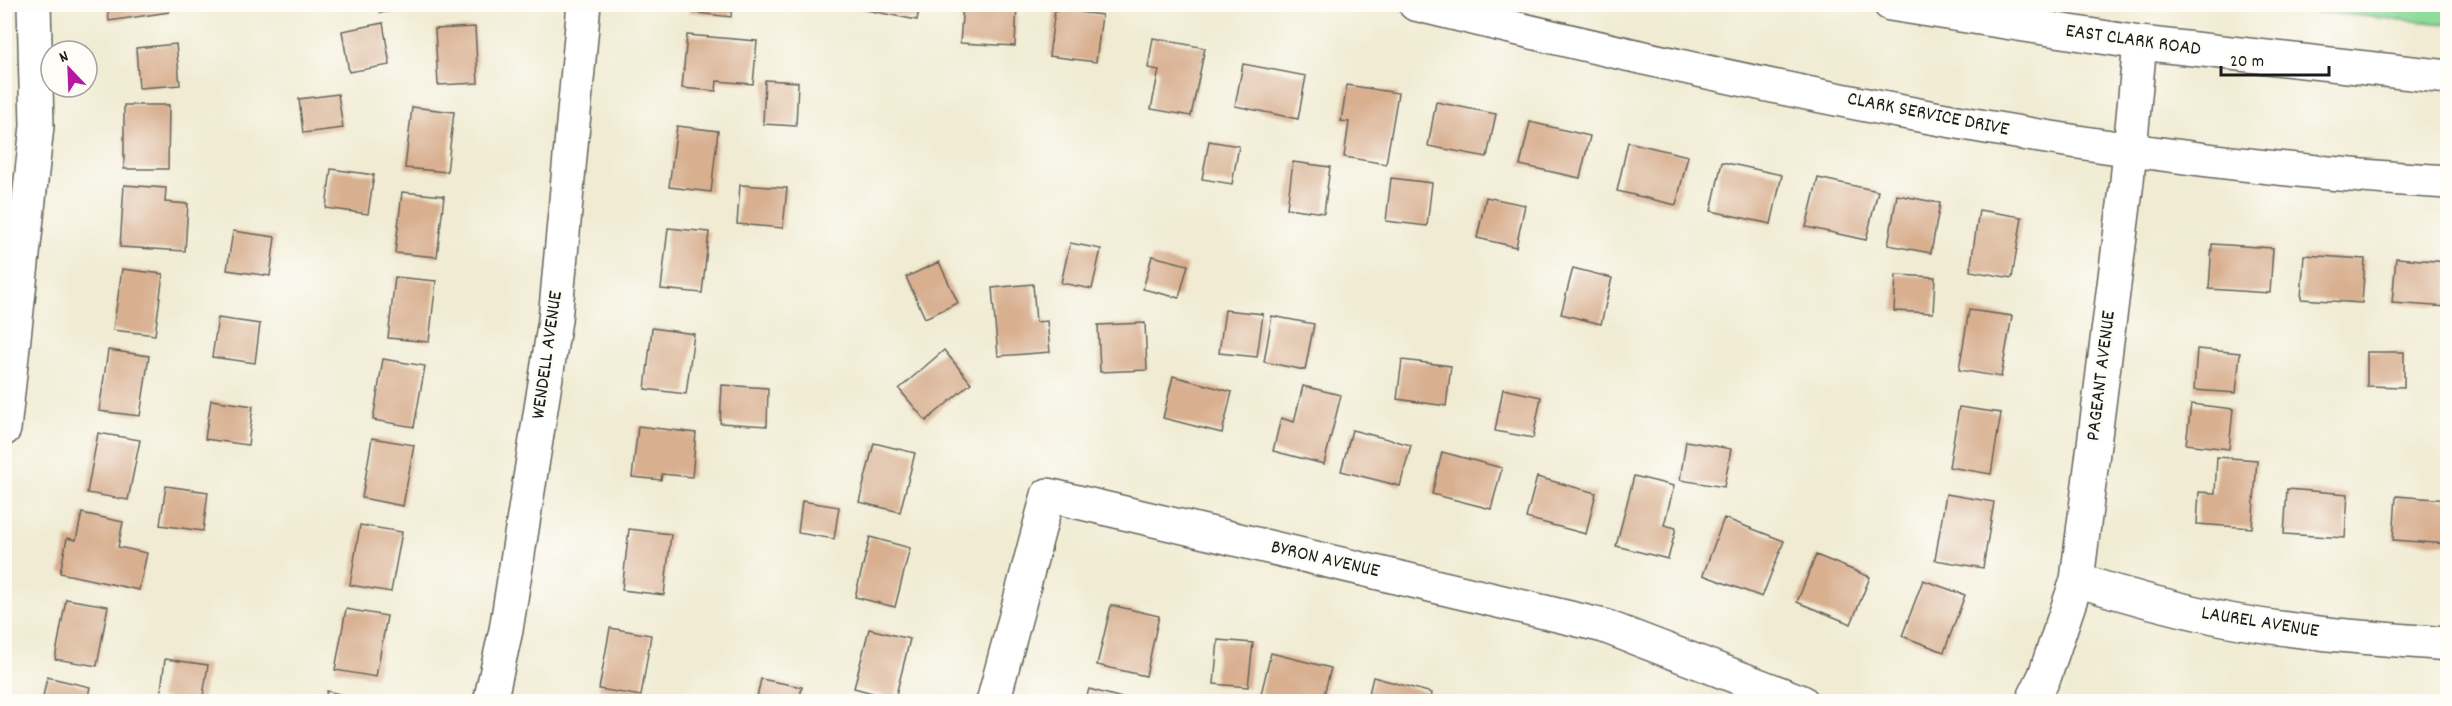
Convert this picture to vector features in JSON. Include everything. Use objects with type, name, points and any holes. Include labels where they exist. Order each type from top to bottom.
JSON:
[{"type":"street","points":[[4,429],[38,126],[34,4]]},
{"type":"street","name":"WENDELL AVENUE","points":[[490,702],[506,630],[555,320],[584,4]]},
{"type":"street","name":"CLARK SERVICE DRIVE","points":[[1415,4],[1636,58],[1951,121],[2129,151],[2448,182]]},
{"type":"street","name":"EAST CLARK ROAD","points":[[1890,4],[2140,43],[2448,77]]},
{"type":"street","name":"PAGEANT AVENUE","points":[[2032,702],[2045,675],[2077,580],[2140,43]]},
{"type":"street","name":"BYRON AVENUE","points":[[993,702],[1048,495],[1604,626],[1802,702]]},
{"type":"street","name":"LAUREL AVENUE","points":[[2077,580],[2120,594],[2220,618],[2343,636],[2448,644]]},
{"type":"green space","points":[[2242,5],[2447,5],[2447,24]]},
{"type":"building","points":[[107,4],[168,4],[169,12],[109,21]]},
{"type":"building","points":[[190,4],[229,4],[229,6],[191,11]]},
{"type":"building","points":[[379,4],[419,4],[420,7],[380,13]]},
{"type":"building","points":[[429,4],[482,4],[482,9],[430,11]]},
{"type":"building","points":[[690,4],[732,4],[731,17],[689,12]]},
{"type":"building","points":[[784,4],[817,4],[816,9]]},
{"type":"building","points":[[857,4],[920,4],[917,20],[856,8]]},
{"type":"building","points":[[963,4],[1017,4],[1015,46],[960,43]]},
{"type":"building","points":[[1055,9],[1102,15],[1096,62],[1049,56]]},
{"type":"building","points":[[383,23],[390,65],[349,72],[342,31]]},
{"type":"building","points":[[475,27],[478,83],[438,85],[435,29]]},
{"type":"building","points":[[687,35],[757,41],[753,84],[717,81],[716,91],[682,88]]},
{"type":"building","points":[[1153,38],[1205,48],[1191,116],[1151,109],[1159,70],[1148,68]]},
{"type":"building","points":[[176,44],[180,85],[139,88],[136,48]]},
{"type":"building","points":[[1243,64],[1306,76],[1298,119],[1235,106]]},
{"type":"building","points":[[765,80],[798,82],[796,126],[763,124]]},
{"type":"building","points":[[1347,85],[1398,93],[1386,164],[1344,157],[1349,122],[1341,121]]},
{"type":"building","points":[[338,94],[343,128],[303,133],[299,99]]},
{"type":"building","points":[[1436,102],[1496,114],[1487,157],[1428,146]]},
{"type":"building","points":[[124,105],[169,105],[168,169],[124,169]]},
{"type":"building","points":[[412,107],[454,112],[447,172],[405,168]]},
{"type":"building","points":[[1530,122],[1590,136],[1580,178],[1520,165]]},
{"type":"building","points":[[677,126],[718,131],[711,192],[669,187]]},
{"type":"building","points":[[1209,141],[1239,146],[1232,184],[1202,179]]},
{"type":"building","points":[[1628,142],[1688,156],[1676,205],[1617,191]]},
{"type":"building","points":[[1293,162],[1330,167],[1324,213],[1287,208]]},
{"type":"building","points":[[1722,162],[1782,175],[1771,224],[1711,211]]},
{"type":"building","points":[[331,169],[374,175],[368,214],[326,208]]},
{"type":"building","points":[[1391,178],[1432,183],[1427,226],[1386,221]]},
{"type":"building","points":[[1818,178],[1878,191],[1866,240],[1806,227]]},
{"type":"building","points":[[124,185],[166,188],[165,202],[188,204],[185,251],[120,247]]},
{"type":"building","points":[[740,185],[787,188],[783,228],[737,224]]},
{"type":"building","points":[[402,192],[444,196],[437,257],[395,253]]},
{"type":"building","points":[[1897,195],[1940,203],[1931,253],[1888,245]]},
{"type":"building","points":[[1486,197],[1525,205],[1516,247],[1477,238]]},
{"type":"building","points":[[1979,210],[2022,217],[2012,278],[1970,271]]},
{"type":"building","points":[[668,228],[709,232],[702,293],[661,289]]},
{"type":"building","points":[[233,231],[275,237],[270,276],[227,270]]},
{"type":"building","points":[[1070,243],[1101,249],[1092,289],[1061,283]]},
{"type":"building","points":[[2212,244],[2273,248],[2270,293],[2209,289]]},
{"type":"building","points":[[2304,255],[2365,259],[2362,303],[2301,299]]},
{"type":"building","points":[[1152,256],[1188,265],[1179,298],[1143,289]]},
{"type":"building","points":[[2396,258],[2448,262],[2448,307],[2392,303]]},
{"type":"building","points":[[939,262],[958,303],[925,318],[906,277]]},
{"type":"building","points":[[1573,268],[1612,278],[1601,324],[1561,314]]},
{"type":"building","points":[[122,269],[163,274],[155,335],[113,330]]},
{"type":"building","points":[[1896,275],[1935,277],[1933,313],[1894,311]]},
{"type":"building","points":[[395,277],[436,281],[429,342],[388,338]]},
{"type":"building","points":[[1033,284],[1036,322],[1047,321],[1050,352],[998,356],[992,288]]},
{"type":"building","points":[[1225,310],[1263,314],[1257,357],[1219,353]]},
{"type":"building","points":[[1969,310],[2012,316],[2001,377],[1959,370]]},
{"type":"building","points":[[1272,316],[1314,324],[1305,370],[1264,362]]},
{"type":"building","points":[[218,318],[260,324],[255,363],[212,357]]},
{"type":"building","points":[[1145,323],[1147,370],[1100,372],[1098,325]]},
{"type":"building","points":[[652,328],[694,334],[686,394],[645,389]]},
{"type":"building","points":[[2197,349],[2240,353],[2236,393],[2194,390]]},
{"type":"building","points":[[108,350],[149,356],[140,416],[99,411]]},
{"type":"building","points":[[944,350],[971,383],[926,421],[899,389]]},
{"type":"building","points":[[2367,352],[2404,352],[2404,387],[2367,386]]},
{"type":"building","points":[[383,359],[425,366],[414,427],[373,420]]},
{"type":"building","points":[[1402,360],[1451,366],[1446,406],[1397,399]]},
{"type":"building","points":[[1173,376],[1232,392],[1222,433],[1163,418]]},
{"type":"building","points":[[722,385],[768,388],[767,426],[720,423]]},
{"type":"building","points":[[1303,386],[1341,395],[1324,464],[1273,451],[1281,418],[1294,422]]},
{"type":"building","points":[[1503,389],[1541,397],[1533,438],[1495,431]]},
{"type":"building","points":[[211,400],[253,406],[248,445],[205,439]]},
{"type":"building","points":[[2191,404],[2233,409],[2229,449],[2186,444]]},
{"type":"building","points":[[1959,407],[2001,413],[1991,474],[1949,467]]},
{"type":"building","points":[[638,426],[696,433],[692,477],[662,474],[661,480],[632,477]]},
{"type":"building","points":[[1352,430],[1411,445],[1400,486],[1341,471]]},
{"type":"building","points":[[98,433],[140,440],[128,500],[87,493]]},
{"type":"building","points":[[372,438],[414,445],[403,506],[362,498]]},
{"type":"building","points":[[1686,441],[1731,449],[1724,487],[1680,480]]},
{"type":"building","points":[[874,443],[915,453],[900,512],[859,502]]},
{"type":"building","points":[[1442,452],[1502,468],[1491,509],[1432,494]]},
{"type":"building","points":[[2217,457],[2257,460],[2252,528],[2197,524],[2199,492],[2215,493]]},
{"type":"building","points":[[1634,476],[1674,486],[1664,525],[1676,528],[1668,559],[1616,546]]},
{"type":"building","points":[[1537,477],[1596,493],[1586,534],[1526,518]]},
{"type":"building","points":[[166,486],[208,492],[203,531],[160,525]]},
{"type":"building","points":[[2287,489],[2348,494],[2345,538],[2284,534]]},
{"type":"building","points":[[1946,494],[1994,502],[1983,568],[1935,560]]},
{"type":"building","points":[[2396,496],[2448,500],[2448,544],[2393,540]]},
{"type":"building","points":[[802,501],[839,507],[834,539],[798,533]]},
{"type":"building","points":[[82,513],[123,522],[118,547],[147,553],[139,590],[60,573],[67,538],[76,540]]},
{"type":"building","points":[[1724,518],[1784,541],[1762,597],[1703,575]]},
{"type":"building","points":[[360,525],[402,532],[391,592],[350,585]]},
{"type":"building","points":[[629,529],[671,534],[664,595],[622,590]]},
{"type":"building","points":[[870,537],[910,548],[895,607],[855,597]]},
{"type":"building","points":[[1816,555],[1870,577],[1851,624],[1797,602]]},
{"type":"building","points":[[1923,580],[1965,595],[1944,652],[1902,636]]},
{"type":"building","points":[[66,599],[108,606],[97,666],[55,659]]},
{"type":"building","points":[[1111,605],[1159,616],[1146,676],[1097,665]]},
{"type":"building","points":[[346,609],[387,616],[376,677],[335,670]]},
{"type":"building","points":[[610,628],[651,635],[641,696],[599,689]]},
{"type":"building","points":[[869,629],[910,639],[895,699],[854,688]]},
{"type":"building","points":[[1218,640],[1253,643],[1248,687],[1214,684]]},
{"type":"building","points":[[1271,653],[1331,668],[1322,702],[1290,702],[1261,694]]},
{"type":"building","points":[[165,659],[208,665],[202,702],[160,698]]},
{"type":"building","points":[[47,677],[90,687],[87,702],[42,702]]},
{"type":"building","points":[[1373,677],[1432,693],[1430,702],[1367,702]]},
{"type":"building","points":[[761,679],[802,687],[799,702],[756,702]]},
{"type":"building","points":[[1089,689],[1133,701],[1133,702],[1085,702]]},
{"type":"building","points":[[327,691],[368,701],[368,702],[324,702]]}]
